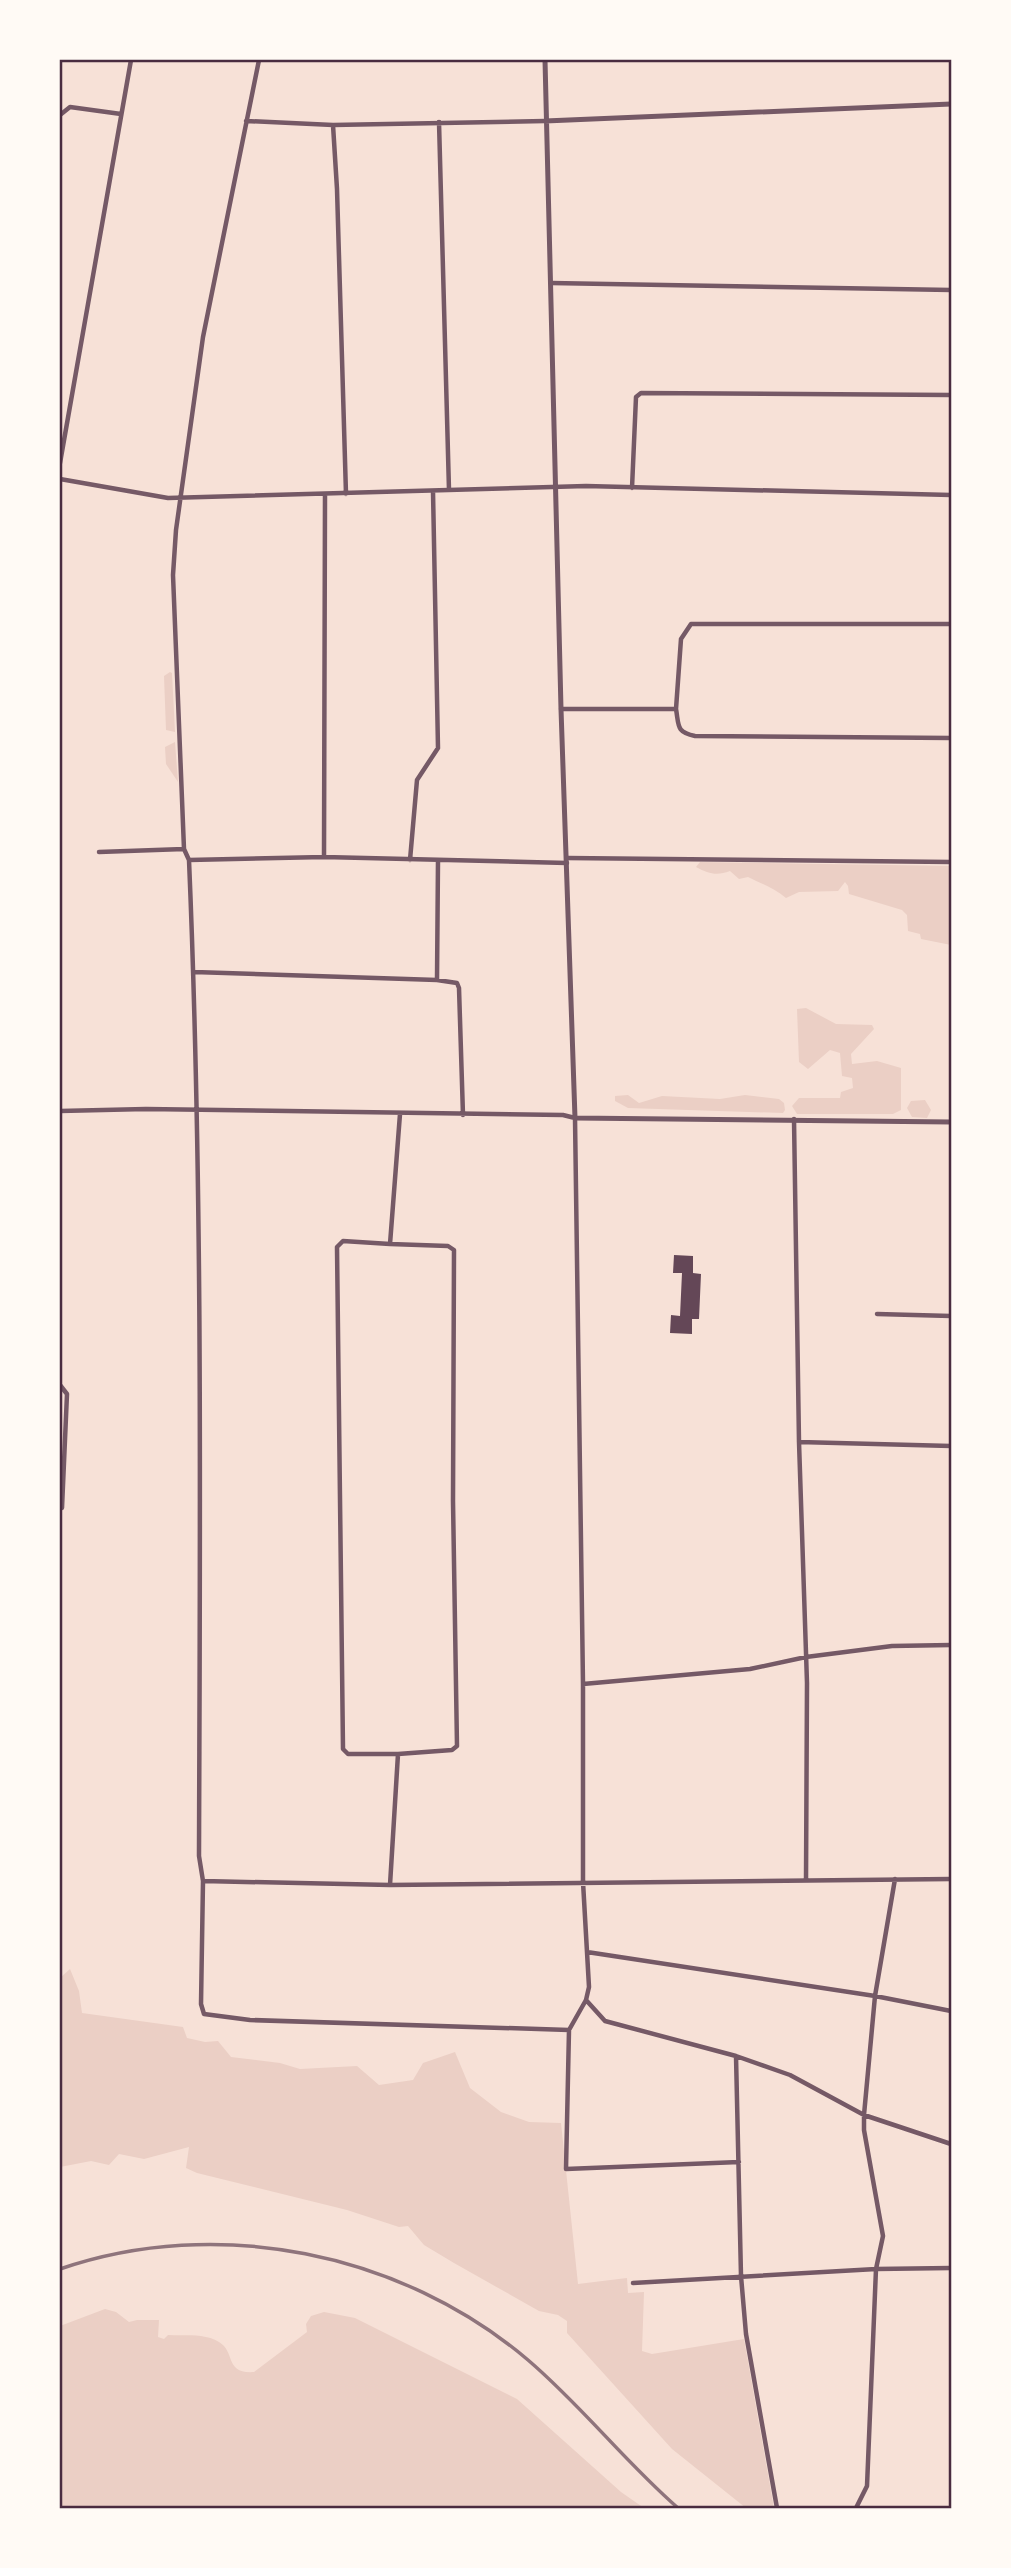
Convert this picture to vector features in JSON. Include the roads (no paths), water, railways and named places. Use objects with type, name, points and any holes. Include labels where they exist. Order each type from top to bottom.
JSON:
[{"type":"street","points":[[60,463],[131,60]]},
{"type":"street","points":[[259,60],[203,337],[179,498],[173,575],[184,849],[189,860],[194,972],[201,1297],[201,2004],[204,2014],[250,2020],[569,2030]]},
{"type":"street","points":[[545,60],[561,709],[575,1118],[583,1882],[589,1987],[586,2000],[569,2030],[566,2169],[739,2162]]},
{"type":"street","points":[[246,121],[332,125],[545,121],[951,104]]},
{"type":"street","points":[[60,115],[70,107],[121,114]]},
{"type":"street","points":[[439,122],[449,490]]},
{"type":"street","points":[[332,125],[337,189],[346,494]]},
{"type":"street","points":[[551,283],[951,290]]},
{"type":"street","points":[[632,488],[636,397],[641,393],[951,395]]},
{"type":"street","points":[[60,479],[168,498],[555,486],[951,495]]},
{"type":"street","points":[[410,859],[417,780],[438,748],[433,491]]},
{"type":"street","points":[[324,857],[325,495]]},
{"type":"street","points":[[951,624],[691,624],[681,639],[676,709],[679,729],[684,734],[695,736],[951,738]]},
{"type":"street","points":[[561,709],[676,709]]},
{"type":"street","points":[[99,852],[184,849]]},
{"type":"street","points":[[189,860],[324,857],[951,862]]},
{"type":"street","points":[[437,980],[438,860]]},
{"type":"street","points":[[194,972],[452,982],[459,988],[463,1115]]},
{"type":"street","points":[[60,1111],[563,1115],[575,1118],[951,1122]]},
{"type":"street","points":[[390,1244],[400,1114]]},
{"type":"street","points":[[794,1119],[799,1442],[806,1657],[806,1880]]},
{"type":"street","points":[[343,1241],[390,1244],[448,1246],[454,1250],[453,1501],[457,1746],[452,1750],[398,1754],[348,1754],[343,1749],[337,1247],[343,1241]]},
{"type":"street","points":[[877,1314],[951,1316]]},
{"type":"street","points":[[60,1385],[67,1394],[62,1508]]},
{"type":"street","points":[[799,1442],[951,1446]]},
{"type":"street","points":[[583,1684],[750,1669],[806,1657],[892,1646],[951,1645]]},
{"type":"street","points":[[390,1885],[398,1754]]},
{"type":"street","points":[[856,2508],[867,2486],[876,2269],[883,2236],[864,2130],[864,2115],[876,1996],[895,1879]]},
{"type":"street","points":[[203,1881],[390,1885],[951,1880]]},
{"type":"street","points":[[587,1952],[876,1996],[951,2011]]},
{"type":"street","points":[[586,2000],[605,2021],[736,2056],[790,2075],[864,2115],[951,2144]]},
{"type":"street","points":[[736,2056],[741,2276],[746,2334],[777,2508]]},
{"type":"street","points":[[633,2283],[876,2269],[951,2268]]},
{"type":"railway","points":[[60,2269],[120,2253],[182,2245],[244,2246],[305,2254],[366,2270],[423,2293],[478,2323],[528,2360],[678,2508]]}]
